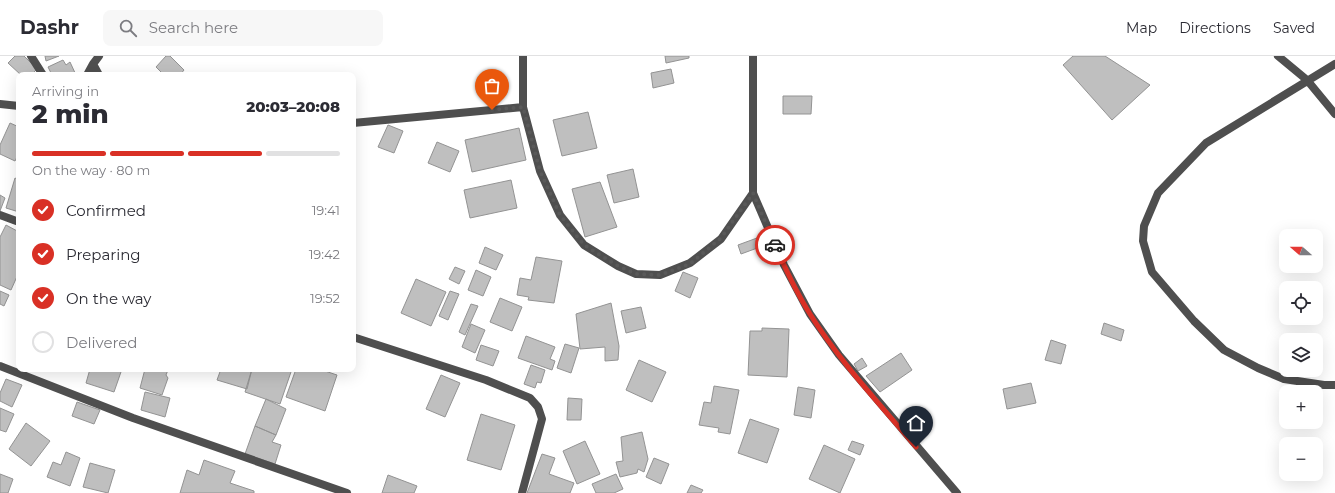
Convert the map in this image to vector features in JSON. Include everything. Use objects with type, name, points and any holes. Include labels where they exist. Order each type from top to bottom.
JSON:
[{"type":"street","points":[[31,56],[41,72]]},
{"type":"street","points":[[89,72],[99,56]]},
{"type":"street","points":[[523,56],[523,107],[540,171],[560,215],[584,245],[618,266],[636,274],[660,275],[690,264],[721,238],[753,193]]},
{"type":"street","points":[[753,56],[753,193],[784,265],[810,314],[840,355],[957,493]]},
{"type":"street","points":[[1278,56],[1307,80],[1335,114]]},
{"type":"street","points":[[94,64],[98,72]]},
{"type":"street","points":[[1335,64],[1206,143],[1158,193],[1144,226],[1143,241],[1152,272],[1194,321],[1224,350],[1258,368],[1284,379],[1324,385],[1335,385]]},
{"type":"street","points":[[0,104],[6,106],[16,106]]},
{"type":"street","points":[[356,123],[523,107]]},
{"type":"street","points":[[0,215],[16,221]]},
{"type":"street","points":[[356,338],[486,380],[530,398],[538,406],[542,419],[522,493]]},
{"type":"street","points":[[0,366],[133,418],[347,493]]},
{"type":"building","points":[[15,56],[24,56],[37,69],[34,72],[18,72],[8,63]]},
{"type":"building","points":[[45,56],[59,56],[46,61]]},
{"type":"building","points":[[166,56],[170,56],[184,70],[182,72],[161,72],[156,67]]},
{"type":"building","points":[[665,56],[689,56],[689,58],[666,63]]},
{"type":"building","points":[[1073,56],[1105,56],[1150,85],[1112,120],[1063,65]]},
{"type":"building","points":[[63,60],[66,65],[70,62],[75,72],[50,72],[48,67]]},
{"type":"building","points":[[671,69],[674,83],[653,88],[651,73]]},
{"type":"building","points":[[783,96],[812,96],[811,114],[783,114]]},
{"type":"building","points":[[588,112],[597,148],[562,156],[553,120]]},
{"type":"building","points":[[10,123],[16,126],[15,161],[0,154],[0,145]]},
{"type":"building","points":[[388,125],[403,131],[394,153],[378,147]]},
{"type":"building","points":[[519,128],[526,160],[472,172],[465,140]]},
{"type":"building","points":[[437,142],[459,151],[450,172],[428,163]]},
{"type":"building","points":[[633,169],[639,197],[614,203],[607,175]]},
{"type":"building","points":[[15,178],[16,211],[6,208]]},
{"type":"building","points":[[511,180],[517,208],[470,218],[464,190]]},
{"type":"building","points":[[600,182],[617,227],[585,237],[572,189]]},
{"type":"building","points":[[0,195],[5,198],[0,211]]},
{"type":"building","points":[[6,225],[16,230],[16,279],[11,290],[0,285],[0,237]]},
{"type":"building","points":[[757,238],[760,247],[741,254],[738,245]]},
{"type":"building","points":[[485,247],[503,255],[496,270],[479,263]]},
{"type":"building","points":[[536,257],[562,261],[554,303],[528,300],[529,297],[517,295],[520,278],[531,280]]},
{"type":"building","points":[[455,267],[465,271],[459,284],[449,279]]},
{"type":"building","points":[[476,270],[491,277],[483,296],[468,290]]},
{"type":"building","points":[[683,272],[698,278],[690,298],[675,291]]},
{"type":"building","points":[[416,279],[446,292],[431,326],[401,313]]},
{"type":"building","points":[[0,291],[9,295],[4,306],[0,304]]},
{"type":"building","points":[[450,291],[459,294],[448,320],[439,316]]},
{"type":"building","points":[[500,298],[522,307],[512,331],[490,322]]},
{"type":"building","points":[[611,303],[619,346],[618,360],[605,361],[605,347],[580,349],[576,314]]},
{"type":"building","points":[[471,304],[478,306],[465,335],[459,332]]},
{"type":"building","points":[[641,307],[646,328],[626,333],[621,311]]},
{"type":"building","points":[[1104,323],[1124,330],[1121,341],[1101,334]]},
{"type":"building","points":[[471,324],[485,330],[475,353],[462,347]]},
{"type":"building","points":[[762,328],[789,329],[787,377],[748,375],[750,331],[762,331]]},
{"type":"building","points":[[526,336],[555,347],[550,359],[555,361],[552,370],[518,358]]},
{"type":"building","points":[[1051,340],[1066,345],[1061,364],[1045,360]]},
{"type":"building","points":[[565,344],[579,348],[571,373],[557,368]]},
{"type":"building","points":[[481,345],[499,351],[493,366],[476,360]]},
{"type":"building","points":[[901,353],[912,370],[880,392],[866,376]]},
{"type":"building","points":[[862,358],[867,366],[858,371],[854,364]]},
{"type":"building","points":[[639,360],[666,372],[652,402],[626,390]]},
{"type":"building","points":[[531,365],[545,370],[541,383],[537,382],[535,388],[524,384]]},
{"type":"building","points":[[89,372],[121,372],[114,392],[86,383]]},
{"type":"building","points":[[144,372],[167,372],[166,375],[168,378],[162,395],[140,388]]},
{"type":"building","points":[[220,372],[251,372],[247,389],[217,380]]},
{"type":"building","points":[[251,372],[291,372],[280,404],[245,392]]},
{"type":"building","points":[[295,372],[328,372],[337,375],[325,411],[286,397]]},
{"type":"building","points":[[441,375],[460,383],[445,417],[426,409]]},
{"type":"building","points":[[6,379],[22,385],[12,407],[0,401],[0,393]]},
{"type":"building","points":[[1031,383],[1036,403],[1007,409],[1003,389]]},
{"type":"building","points":[[714,386],[739,390],[730,434],[718,432],[719,428],[699,425],[704,402],[711,403]]},
{"type":"building","points":[[798,387],[815,390],[811,418],[794,415]]},
{"type":"building","points":[[145,392],[170,398],[165,417],[141,410]]},
{"type":"building","points":[[568,398],[582,399],[581,420],[567,420]]},
{"type":"building","points":[[266,399],[286,409],[276,435],[255,426]]},
{"type":"building","points":[[77,402],[100,410],[94,424],[72,416]]},
{"type":"building","points":[[0,408],[14,414],[6,432],[0,430]]},
{"type":"building","points":[[481,414],[515,425],[501,470],[467,460]]},
{"type":"building","points":[[750,419],[779,429],[767,463],[738,453]]},
{"type":"building","points":[[26,423],[50,441],[31,466],[9,449]]},
{"type":"building","points":[[255,426],[276,435],[272,442],[281,445],[275,464],[245,454]]},
{"type":"building","points":[[642,432],[648,459],[644,472],[638,469],[637,473],[620,477],[616,462],[623,461],[621,437]]},
{"type":"building","points":[[585,441],[600,474],[577,484],[563,451]]},
{"type":"building","points":[[852,441],[864,445],[860,455],[848,450]]},
{"type":"building","points":[[824,445],[855,459],[840,493],[809,479]]},
{"type":"building","points":[[66,452],[80,458],[70,486],[47,477],[53,462],[61,465]]},
{"type":"building","points":[[542,454],[555,458],[549,474],[574,483],[570,493],[527,493]]},
{"type":"building","points":[[654,458],[669,464],[661,484],[646,477]]},
{"type":"building","points":[[204,460],[235,471],[230,483],[254,491],[254,493],[180,493],[187,470],[199,475]]},
{"type":"building","points":[[90,463],[115,470],[108,493],[83,487]]},
{"type":"building","points":[[0,474],[13,479],[8,493],[0,493]]},
{"type":"building","points":[[616,474],[623,489],[614,493],[596,493],[592,484]]},
{"type":"building","points":[[388,475],[417,486],[414,493],[382,493]]},
{"type":"building","points":[[691,485],[703,490],[701,493],[687,493]]},
{"type":"way so far","points":[[492,110],[523,107],[540,171],[560,215],[584,245],[618,266],[636,274],[660,275],[690,264],[721,238],[753,193],[775,245]]},
{"type":"route","points":[[775,245],[810,314],[840,355],[916,447]]}]
